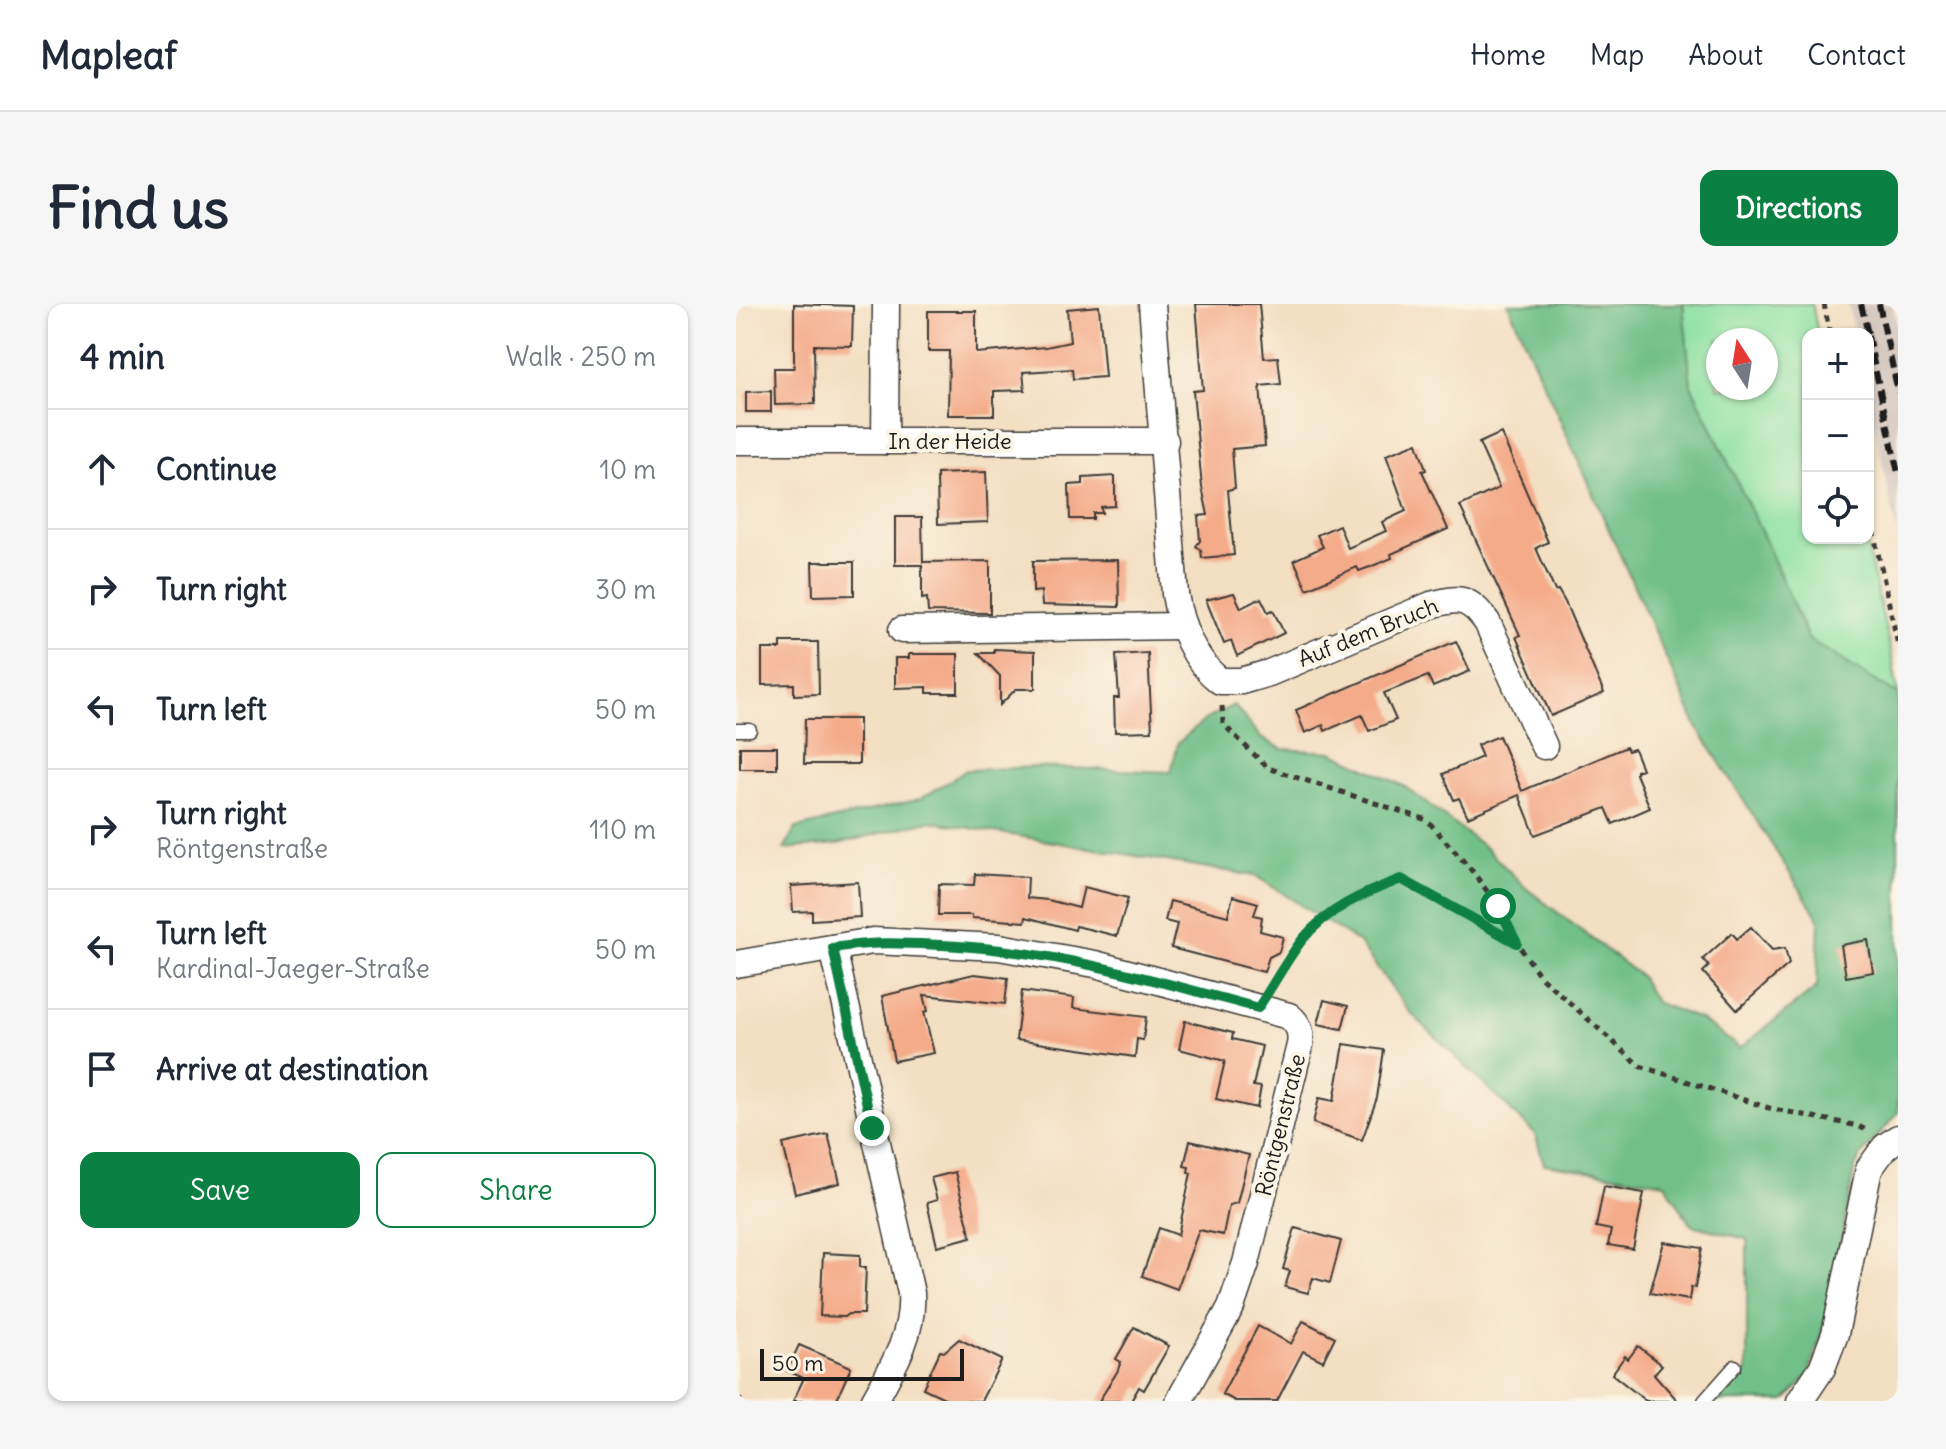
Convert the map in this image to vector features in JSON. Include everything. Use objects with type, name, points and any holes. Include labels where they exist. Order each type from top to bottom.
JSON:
[{"type":"street","points":[[885,441],[886,304]]},
{"type":"street","name":"Auf dem Bruch","points":[[1152,304],[1177,609],[1202,664],[1220,681],[1241,681],[1269,673],[1431,605],[1450,599],[1464,600],[1478,609],[1487,622],[1544,746]]},
{"type":"street","name":"In der Heide","points":[[736,441],[1165,441]]},
{"type":"street","points":[[902,630],[1183,626]]},
{"type":"street","name":"Röntgenstraße","points":[[736,964],[873,941],[999,947],[1095,964],[1294,1020],[1300,1031],[1300,1045],[1243,1273],[1231,1307],[1179,1401]]},
{"type":"street","points":[[833,948],[911,1293],[912,1309],[907,1336],[877,1399]]},
{"type":"street","points":[[1800,1401],[1822,1368],[1835,1334],[1869,1169],[1891,1143]]},
{"type":"lane","points":[[1704,1401],[1735,1366]]},
{"type":"path","points":[[1824,304],[1829,328]]},
{"type":"path","points":[[1874,535],[1898,645]]},
{"type":"path","points":[[1223,724],[1268,768],[1427,820],[1490,894],[1517,943],[1540,976],[1640,1066],[1769,1108],[1858,1126],[1891,1143]]},
{"type":"path","points":[[1258,1008],[1303,938],[1341,905],[1401,879],[1517,943]]},
{"type":"path","points":[[736,1399],[742,1401]]},
{"type":"shaded area","points":[[1848,304],[1892,304],[1898,333],[1898,537],[1874,425],[1874,328],[1853,328]]},
{"type":"green space","points":[[1508,304],[1683,304],[1691,385],[1808,639],[1898,695],[1898,1113],[1862,1154],[1855,1168],[1825,1322],[1808,1376],[1785,1401],[1716,1401],[1747,1371],[1747,1239],[1691,1225],[1665,1183],[1544,1164],[1535,1134],[1408,1010],[1359,943],[1256,876],[929,821],[837,844],[784,849],[796,828],[920,799],[967,770],[1036,767],[1171,772],[1178,743],[1206,719],[1234,705],[1261,738],[1282,749],[1332,752],[1404,786],[1487,849],[1526,888],[1640,976],[1655,1002],[1701,1020],[1740,1048],[1817,987],[1819,919],[1697,727]]},
{"type":"green space","points":[[1683,304],[1812,304],[1817,328],[1802,328],[1802,544],[1866,544],[1898,695],[1808,639],[1691,385]]},
{"type":"building","points":[[794,304],[853,306],[852,346],[814,345],[815,404],[775,405],[774,368],[794,368]]},
{"type":"building","points":[[1196,304],[1259,304],[1264,358],[1278,357],[1281,384],[1260,386],[1265,446],[1232,449],[1235,488],[1228,490],[1234,555],[1202,558],[1201,550],[1196,546],[1200,541],[1198,516],[1208,515],[1202,487],[1193,391],[1203,390]]},
{"type":"building","points":[[1099,306],[1105,377],[1073,379],[1072,369],[1023,372],[1025,390],[994,391],[994,415],[948,415],[949,351],[928,351],[928,311],[976,311],[976,353],[1070,342],[1067,309]]},
{"type":"building","points":[[771,391],[771,412],[746,412],[746,392]]},
{"type":"building","points":[[1501,433],[1548,542],[1536,548],[1555,591],[1558,590],[1565,602],[1604,693],[1551,716],[1516,637],[1520,635],[1460,506],[1499,488],[1479,443]]},
{"type":"building","points":[[1417,443],[1426,470],[1422,471],[1448,529],[1391,554],[1392,558],[1359,571],[1357,567],[1307,589],[1294,560],[1323,547],[1317,535],[1339,525],[1348,548],[1386,531],[1382,522],[1406,511],[1386,455]]},
{"type":"building","points":[[986,472],[988,522],[938,524],[937,474]]},
{"type":"building","points":[[1115,476],[1115,506],[1101,507],[1102,513],[1093,513],[1093,519],[1070,519],[1069,485],[1083,484],[1083,478]]},
{"type":"building","points":[[895,517],[922,517],[923,562],[990,561],[990,613],[928,612],[927,598],[922,599],[922,565],[895,565]]},
{"type":"building","points":[[1118,560],[1119,607],[1042,605],[1041,591],[1033,592],[1033,561]]},
{"type":"building","points":[[812,562],[854,562],[854,595],[813,596]]},
{"type":"building","points":[[1234,593],[1241,608],[1261,598],[1268,612],[1273,610],[1284,633],[1237,656],[1231,641],[1224,644],[1206,600]]},
{"type":"building","points":[[1456,641],[1470,671],[1433,687],[1428,676],[1384,693],[1396,720],[1369,731],[1362,715],[1325,731],[1323,725],[1305,733],[1296,710]]},
{"type":"building","points":[[781,642],[818,642],[819,694],[794,695],[794,684],[762,685],[762,649],[781,649]]},
{"type":"building","points":[[994,649],[1035,651],[1035,689],[1016,689],[1000,705],[1000,676],[978,653],[994,653]]},
{"type":"building","points":[[1148,653],[1152,731],[1115,732],[1114,698],[1119,698],[1116,655]]},
{"type":"building","points":[[909,654],[958,654],[958,693],[927,693],[927,687],[895,688],[895,658],[909,658]]},
{"type":"building","points":[[805,719],[859,719],[859,764],[804,764]]},
{"type":"building","points":[[1499,736],[1522,791],[1626,747],[1628,751],[1634,749],[1642,769],[1636,774],[1650,808],[1613,824],[1606,808],[1535,835],[1519,795],[1468,817],[1459,798],[1454,800],[1443,774],[1482,757],[1477,745]]},
{"type":"building","points":[[740,747],[777,747],[777,769],[740,769]]},
{"type":"building","points":[[975,874],[1028,877],[1027,898],[1079,908],[1084,887],[1128,898],[1117,936],[1076,926],[1075,930],[1026,917],[1025,922],[972,918],[972,915],[938,915],[939,884],[974,885]]},
{"type":"building","points":[[858,882],[860,917],[812,920],[812,911],[793,912],[791,886]]},
{"type":"building","points":[[1233,896],[1258,903],[1254,915],[1262,917],[1260,931],[1283,937],[1279,952],[1269,957],[1264,972],[1171,948],[1177,924],[1165,921],[1170,901],[1228,916]]},
{"type":"building","points":[[1751,927],[1772,950],[1785,948],[1789,964],[1737,1010],[1703,972],[1709,966],[1703,959],[1732,933],[1737,939]]},
{"type":"building","points":[[1868,940],[1873,972],[1846,977],[1841,945]]},
{"type":"building","points":[[974,974],[1008,978],[1005,1004],[924,995],[928,1011],[924,1012],[934,1053],[894,1061],[882,996]]},
{"type":"building","points":[[1022,991],[1074,998],[1073,1008],[1146,1017],[1143,1040],[1137,1039],[1135,1057],[1016,1040]]},
{"type":"building","points":[[1324,1000],[1348,1006],[1342,1029],[1318,1024]]},
{"type":"building","points":[[1185,1021],[1233,1033],[1232,1039],[1262,1046],[1253,1086],[1261,1087],[1257,1108],[1216,1099],[1225,1061],[1179,1049]]},
{"type":"building","points":[[1344,1044],[1384,1050],[1377,1098],[1362,1140],[1313,1123],[1319,1098],[1334,1101]]},
{"type":"building","points":[[828,1134],[840,1183],[795,1194],[783,1144]]},
{"type":"building","points":[[1190,1141],[1249,1155],[1237,1203],[1229,1205],[1223,1235],[1199,1230],[1177,1289],[1142,1276],[1159,1228],[1178,1235],[1191,1173],[1188,1172],[1189,1167],[1184,1166]]},
{"type":"building","points":[[955,1172],[971,1237],[937,1246],[927,1203],[937,1200],[931,1178]]},
{"type":"building","points":[[1604,1186],[1644,1193],[1633,1249],[1608,1245],[1611,1230],[1596,1227]]},
{"type":"building","points":[[1295,1228],[1341,1241],[1330,1283],[1313,1278],[1308,1293],[1285,1287],[1290,1271],[1283,1269]]},
{"type":"building","points":[[1664,1242],[1702,1248],[1695,1288],[1691,1287],[1689,1300],[1650,1293]]},
{"type":"building","points":[[823,1253],[860,1255],[860,1267],[866,1267],[864,1314],[820,1316]]},
{"type":"building","points":[[1303,1321],[1335,1337],[1323,1361],[1303,1351],[1277,1401],[1235,1401],[1222,1394],[1258,1326],[1291,1344]]},
{"type":"building","points":[[1134,1327],[1169,1346],[1144,1390],[1139,1387],[1131,1401],[1099,1401],[1117,1372],[1121,1362],[1116,1359]]},
{"type":"building","points":[[959,1339],[1002,1360],[981,1401],[951,1401],[923,1388],[940,1351],[944,1352]]},
{"type":"building","points":[[799,1345],[851,1367],[836,1401],[793,1401],[804,1378],[787,1371]]},
{"type":"building","points":[[1638,1346],[1662,1365],[1654,1374],[1678,1401],[1646,1401],[1612,1374],[1625,1356],[1628,1359]]},
{"type":"railway","points":[[1861,304],[1867,328]]},
{"type":"railway","points":[[1879,304],[1898,392]]},
{"type":"railway","points":[[1874,363],[1898,473]]},
{"type":"route","points":[[872,1128],[833,948],[873,941],[999,947],[1095,964],[1258,1008],[1303,938],[1341,905],[1369,891],[1401,879],[1517,943],[1498,906]]}]
